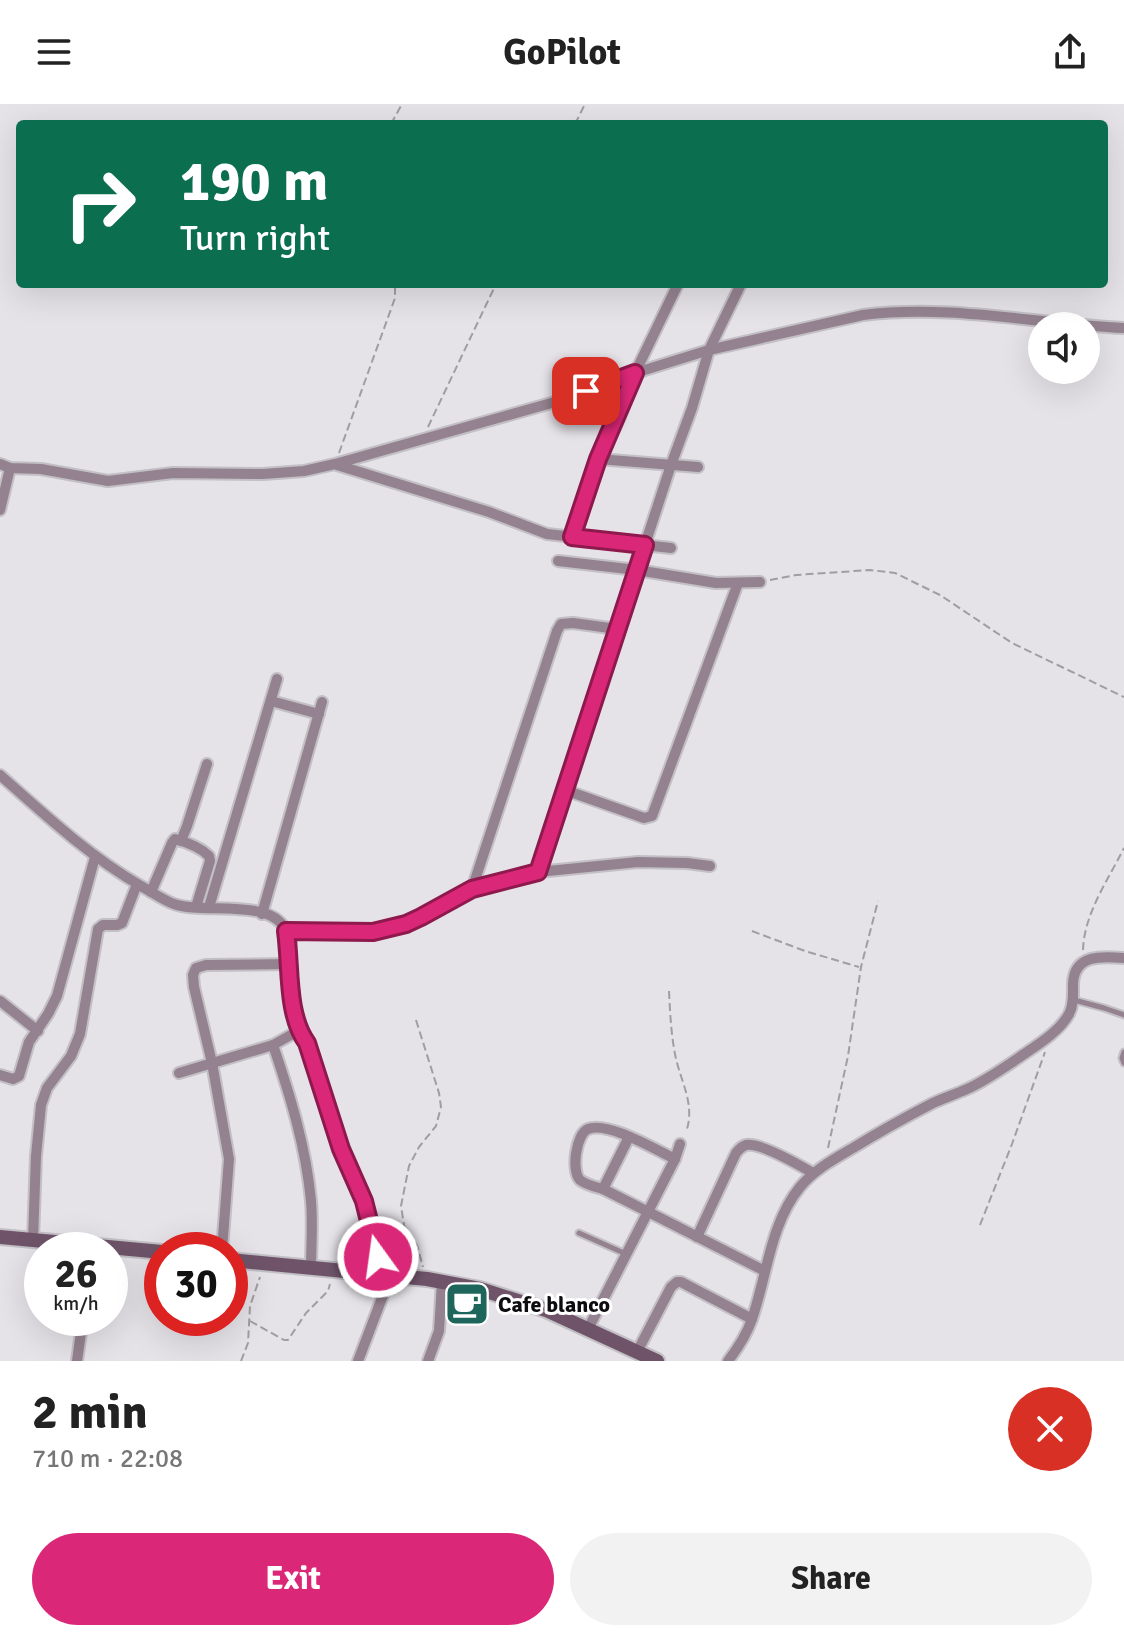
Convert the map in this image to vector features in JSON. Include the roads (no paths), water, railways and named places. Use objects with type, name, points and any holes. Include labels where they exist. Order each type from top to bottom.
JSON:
[{"type":"street","points":[[572,537],[598,459],[676,288]]},
{"type":"street","points":[[538,872],[709,350],[739,288]]},
{"type":"street","points":[[0,510],[5,466],[108,481],[173,473],[304,471],[562,400],[709,350],[863,315],[937,311],[1124,328]]},
{"type":"street","points":[[598,459],[698,467]]},
{"type":"street","points":[[335,464],[489,512],[547,534],[671,548]]},
{"type":"street","points":[[558,561],[716,583],[760,582]]},
{"type":"street","points":[[565,790],[644,818],[652,816],[738,583]]},
{"type":"street","points":[[472,889],[557,631],[561,624],[573,623],[617,629]]},
{"type":"street","points":[[209,907],[277,679]]},
{"type":"street","points":[[271,701],[319,714]]},
{"type":"street","points":[[262,914],[322,702]]},
{"type":"street","points":[[181,841],[207,764]]},
{"type":"street","points":[[0,775],[95,857],[172,903],[238,909],[279,919],[286,931],[298,1031],[307,1043],[341,1149],[364,1201],[383,1276],[358,1361]]},
{"type":"street","points":[[151,892],[172,843],[175,839],[181,841],[209,856],[196,907]]},
{"type":"street","points":[[0,1075],[13,1079],[19,1076],[26,1048],[57,996],[95,857]]},
{"type":"street","points":[[286,931],[373,932],[406,924],[472,889],[538,872],[638,862],[710,866]]},
{"type":"street","points":[[33,1232],[41,1105],[47,1088],[71,1056],[80,1034],[98,929],[123,921],[137,884]]},
{"type":"street","points":[[728,1361],[752,1319],[786,1209],[800,1186],[824,1165],[907,1117],[985,1080],[1044,1039],[1067,1018],[1073,1000],[1074,974],[1084,962],[1102,957],[1124,958]]},
{"type":"street","points":[[223,1232],[229,1159],[193,975],[196,968],[206,965],[289,964]]},
{"type":"street","points":[[0,1001],[38,1031]]},
{"type":"street","points":[[179,1073],[273,1045],[298,1031]]},
{"type":"street","points":[[273,1045],[295,1113],[305,1163],[311,1204],[311,1269]]},
{"type":"street","points":[[675,1159],[614,1131],[587,1129],[580,1136],[576,1174],[584,1182],[765,1271]]},
{"type":"street","points":[[603,1189],[629,1137]]},
{"type":"street","points":[[588,1329],[649,1212],[680,1144]]},
{"type":"street","points":[[697,1237],[736,1153],[743,1146],[752,1145],[767,1150],[813,1173]]},
{"type":"street","points":[[0,1237],[24,1239]]},
{"type":"street","points":[[248,1262],[427,1279],[511,1298],[546,1310],[657,1361]]},
{"type":"street","points":[[428,1361],[439,1331],[442,1282]]},
{"type":"street","points":[[637,1352],[671,1287],[677,1282],[752,1319]]},
{"type":"street","points":[[77,1361],[80,1336]]},
{"type":"lane","points":[[1073,1000],[1124,1015]]},
{"type":"lane","points":[[1124,1052],[1124,1063]]},
{"type":"lane","points":[[579,1233],[627,1254]]},
{"type":"place","name":"Cafe blanco","points":[[467,1304]]}]
